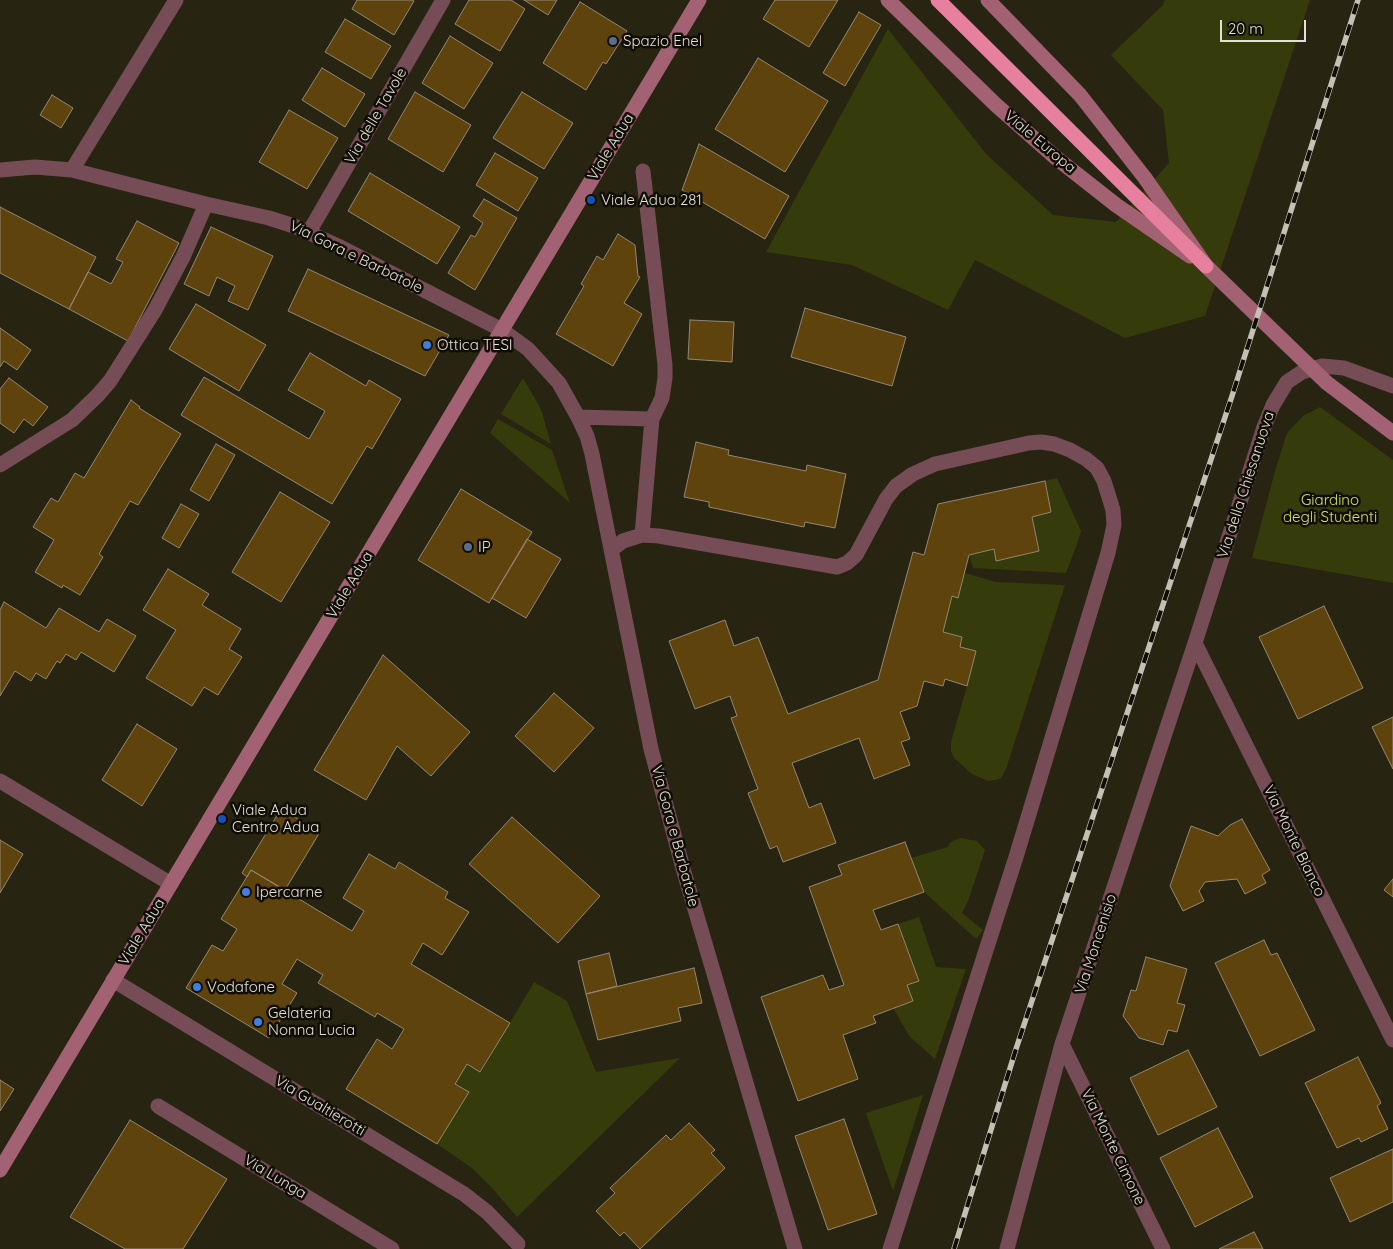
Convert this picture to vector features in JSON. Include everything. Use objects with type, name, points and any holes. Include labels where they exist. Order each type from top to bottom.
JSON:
[{"type":"highway","points":[[938,0],[1206,266]]},
{"type":"main road","name":"Viale Adua","points":[[0,1170],[699,0]]},
{"type":"main road","name":"Viale Europa","points":[[888,0],[996,105],[1055,157],[1116,205],[1206,266],[1327,383],[1393,433]]},
{"type":"main road","name":"Viale Europa","points":[[988,0],[1080,95],[1144,178],[1206,266]]},
{"type":"street","points":[[72,170],[176,0]]},
{"type":"street","name":"Via delle Tavole","points":[[309,232],[443,0]]},
{"type":"street","name":"Via Gora e Barbatole","points":[[0,170],[35,167],[72,170],[269,218],[309,232],[502,330],[528,349],[559,383],[587,436],[592,454],[651,748],[684,872],[796,1249]]},
{"type":"street","points":[[642,535],[652,419],[664,389],[665,365],[643,171]]},
{"type":"street","points":[[0,465],[72,420],[110,381],[160,301],[183,257],[206,204]]},
{"type":"street","name":"Via della Chiesanuova","points":[[1195,643],[1264,427],[1280,392],[1295,376],[1322,366],[1344,368],[1393,386]]},
{"type":"street","points":[[578,418],[652,419]]},
{"type":"street","points":[[611,550],[623,541],[642,535],[658,536],[832,566],[842,566],[856,555],[890,492],[912,474],[935,464],[1029,443],[1054,444],[1086,459],[1097,468],[1110,496],[1114,525],[1108,553],[1016,857],[890,1249]]},
{"type":"street","name":"Via Monte Bianco","points":[[1195,643],[1393,1040]]},
{"type":"street","name":"Via Moncenisio","points":[[1007,1249],[1062,1044],[1195,643]]},
{"type":"street","points":[[0,781],[170,884]]},
{"type":"street","name":"Via Gualtierotti","points":[[113,980],[464,1194],[487,1212],[518,1244]]},
{"type":"street","name":"Via Monte Cimone","points":[[1062,1044],[1163,1249]]},
{"type":"street","name":"Via Lunga","points":[[158,1106],[392,1249]]},
{"type":"green space","points":[[1165,0],[1310,0],[1205,316],[1125,338],[975,260],[948,310],[852,265],[766,252],[888,29],[986,154],[1053,215],[1116,222],[1169,163],[1163,110],[1111,55],[1163,5]]},
{"type":"green space","points":[[523,378],[541,409],[551,444],[501,414]]},
{"type":"green space","name":"Giardino degli Studenti","points":[[1320,407],[1393,460],[1393,583],[1252,558],[1287,433],[1303,416]]},
{"type":"green space","points":[[498,419],[552,450],[570,503],[490,433]]},
{"type":"green space","points":[[1057,478],[1081,531],[1066,573],[973,568],[969,555],[994,549],[996,561],[1039,551],[1032,517],[1051,512],[1045,481]]},
{"type":"green space","points":[[965,573],[996,582],[1065,585],[1006,769],[1001,778],[996,780],[988,781],[972,774],[954,758],[951,751],[951,742],[967,686],[960,647],[962,637],[943,632],[952,596],[958,598]]},
{"type":"green space","points":[[960,838],[977,841],[985,850],[968,901],[962,913],[983,930],[977,938],[924,892],[911,858],[948,847],[951,842]]},
{"type":"green space","points":[[919,917],[936,967],[966,969],[935,1059],[910,1037],[893,1008],[913,1001],[907,985],[919,981],[898,924]]},
{"type":"green space","points":[[534,982],[567,1001],[596,1072],[680,1058],[517,1217],[472,1168],[437,1144],[468,1092],[455,1084],[467,1064],[481,1072]]},
{"type":"green space","points":[[923,1095],[893,1191],[866,1113]]},
{"type":"building","points":[[357,0],[414,1],[394,35],[352,9]]},
{"type":"building","points":[[469,0],[511,0],[525,9],[500,51],[455,24]]},
{"type":"building","points":[[524,0],[557,0],[548,15]]},
{"type":"building","points":[[775,0],[838,0],[809,47],[763,19]]},
{"type":"building","points":[[580,2],[627,31],[606,64],[603,62],[586,90],[543,63]]},
{"type":"building","points":[[859,12],[881,25],[845,86],[823,73]]},
{"type":"building","points":[[345,19],[391,46],[371,79],[325,52]]},
{"type":"building","points":[[450,36],[493,63],[464,109],[422,83]]},
{"type":"building","points":[[758,58],[828,101],[785,172],[715,129]]},
{"type":"building","points":[[322,68],[365,94],[345,127],[302,100]]},
{"type":"building","points":[[415,92],[471,125],[443,172],[388,139]]},
{"type":"building","points":[[522,92],[573,123],[544,169],[493,138]]},
{"type":"building","points":[[52,95],[73,108],[61,128],[40,115]]},
{"type":"building","points":[[289,110],[338,138],[307,189],[259,162]]},
{"type":"building","points":[[699,144],[789,196],[765,239],[682,190]]},
{"type":"building","points":[[495,153],[538,178],[518,211],[476,185]]},
{"type":"building","points":[[370,173],[460,227],[437,264],[348,211]]},
{"type":"building","points":[[484,199],[517,218],[475,290],[448,273],[471,235],[475,237],[483,223],[473,216]]},
{"type":"building","points":[[0,207],[96,257],[69,309],[0,273]]},
{"type":"building","points":[[137,221],[179,243],[128,341],[69,309],[88,272],[111,284],[123,262],[116,259]]},
{"type":"building","points":[[211,227],[273,256],[248,310],[228,301],[235,286],[217,277],[209,296],[184,284]]},
{"type":"building","points":[[618,234],[635,245],[638,276],[640,277],[624,303],[642,314],[613,366],[556,334],[584,286],[581,284],[597,256],[603,260]]},
{"type":"building","points":[[308,269],[449,335],[425,376],[288,311]]},
{"type":"building","points":[[196,304],[266,345],[239,391],[169,349]]},
{"type":"building","points":[[805,308],[906,337],[892,386],[791,357]]},
{"type":"building","points":[[690,320],[734,322],[732,362],[688,359]]},
{"type":"building","points":[[0,328],[31,350],[17,370],[4,361],[0,367]]},
{"type":"building","points":[[310,353],[366,386],[369,380],[401,399],[372,449],[367,446],[332,504],[181,415],[204,377],[309,439],[325,411],[288,390]]},
{"type":"building","points":[[9,378],[48,407],[33,426],[24,419],[14,433],[0,423],[0,389]]},
{"type":"building","points":[[131,400],[139,408],[181,434],[138,505],[130,501],[99,554],[103,557],[80,595],[63,585],[62,588],[35,572],[54,540],[33,527],[51,498],[58,502],[75,473],[84,478]]},
{"type":"building","points":[[696,442],[729,450],[728,455],[806,471],[807,465],[846,474],[835,528],[805,522],[804,527],[709,507],[709,502],[684,497]]},
{"type":"building","points":[[216,444],[235,455],[209,501],[190,490]]},
{"type":"building","points":[[1045,481],[1051,512],[1032,517],[1039,551],[996,561],[994,549],[969,555],[958,598],[952,596],[943,632],[962,637],[960,647],[976,651],[967,686],[945,679],[943,686],[924,681],[917,706],[900,712],[910,739],[901,742],[910,765],[874,779],[859,738],[792,763],[809,808],[821,803],[836,843],[783,862],[777,846],[770,849],[748,793],[758,789],[731,718],[737,716],[730,696],[695,709],[669,641],[725,620],[734,646],[758,637],[788,714],[878,680],[913,552],[924,555],[938,504]]},
{"type":"building","points":[[461,489],[532,532],[489,603],[418,560]]},
{"type":"building","points":[[280,492],[330,522],[281,602],[232,572]]},
{"type":"building","points":[[181,504],[199,514],[179,548],[162,538]]},
{"type":"building","points":[[527,539],[561,559],[526,618],[492,598]]},
{"type":"building","points":[[168,569],[209,594],[202,605],[241,629],[229,649],[242,657],[218,695],[204,687],[192,706],[146,678],[176,630],[143,610]]},
{"type":"building","points":[[4,602],[46,628],[59,608],[99,632],[107,619],[136,636],[114,672],[81,652],[76,660],[66,654],[60,663],[57,661],[46,679],[36,673],[31,681],[15,671],[0,696],[0,610]]},
{"type":"building","points":[[1324,606],[1363,688],[1298,719],[1259,637]]},
{"type":"building","points":[[383,655],[470,732],[431,776],[397,746],[366,800],[314,770]]},
{"type":"building","points":[[554,693],[594,728],[554,772],[515,736]]},
{"type":"building","points":[[1393,717],[1393,769],[1372,727]]},
{"type":"building","points":[[137,724],[177,749],[142,806],[102,780]]},
{"type":"building","points":[[281,809],[320,832],[285,890],[251,870],[247,877],[242,873]]},
{"type":"building","points":[[512,817],[600,896],[558,943],[469,864]]},
{"type":"building","points":[[1242,819],[1270,870],[1262,875],[1266,883],[1245,894],[1237,879],[1205,882],[1199,891],[1204,901],[1183,911],[1170,886],[1191,826],[1218,836],[1230,825]]},
{"type":"building","points":[[0,840],[23,854],[0,893]]},
{"type":"building","points":[[905,842],[924,892],[873,910],[881,930],[898,924],[919,981],[907,985],[913,1001],[873,1016],[876,1023],[843,1035],[858,1079],[798,1101],[761,997],[823,975],[829,990],[844,985],[809,887],[842,875],[838,865]]},
{"type":"building","points":[[369,854],[395,869],[399,862],[448,892],[445,898],[469,912],[442,955],[423,943],[411,964],[510,1023],[480,1072],[467,1064],[455,1084],[469,1092],[437,1144],[346,1089],[377,1039],[392,1049],[404,1029],[377,1013],[375,1017],[318,983],[323,975],[297,959],[282,984],[297,993],[269,1038],[186,988],[212,945],[223,951],[237,929],[221,919],[251,870],[352,931],[364,911],[343,898]]},
{"type":"building","points":[[1393,879],[1393,897],[1384,890]]},
{"type":"building","points":[[1264,940],[1271,955],[1277,953],[1315,1030],[1260,1056],[1215,963]]},
{"type":"building","points":[[609,953],[617,986],[586,994],[578,961]]},
{"type":"building","points":[[1146,957],[1187,969],[1177,1003],[1185,1005],[1177,1032],[1168,1030],[1163,1045],[1139,1038],[1123,1016],[1131,990],[1136,991]]},
{"type":"building","points":[[694,968],[702,1003],[678,1008],[681,1021],[598,1040],[586,994]]},
{"type":"building","points":[[1188,1050],[1217,1107],[1158,1135],[1130,1078]]},
{"type":"building","points":[[1358,1057],[1381,1103],[1377,1106],[1388,1129],[1361,1142],[1359,1138],[1337,1148],[1305,1083]]},
{"type":"building","points":[[0,1080],[14,1089],[0,1111]]},
{"type":"building","points":[[844,1119],[877,1214],[828,1230],[795,1136]]},
{"type":"building","points":[[130,1120],[227,1179],[183,1249],[125,1249],[70,1217]]},
{"type":"building","points":[[689,1123],[715,1150],[711,1153],[725,1168],[640,1249],[624,1232],[620,1236],[596,1211],[615,1193],[610,1188],[666,1135],[671,1140]]},
{"type":"building","points":[[1218,1128],[1253,1197],[1195,1227],[1160,1158]]},
{"type":"building","points":[[1393,1149],[1393,1202],[1350,1222],[1330,1178]]},
{"type":"building","points":[[1254,1232],[1263,1249],[1219,1249]]},
{"type":"railway","points":[[954,1249],[1016,1049],[1232,396],[1358,0]]},
{"type":"place","name":"Spazio Enel","points":[[613,41]]},
{"type":"place","name":"Viale Adua 281","points":[[591,200]]},
{"type":"place","name":"Ottica TESI","points":[[427,345]]},
{"type":"place","name":"IP","points":[[468,547]]},
{"type":"place","name":"Viale Adua Centro Adua","points":[[222,819]]},
{"type":"place","name":"Ipercarne","points":[[246,892]]},
{"type":"place","name":"Vodafone","points":[[197,987]]},
{"type":"place","name":"Gelateria Nonna Lucia","points":[[258,1022]]}]
